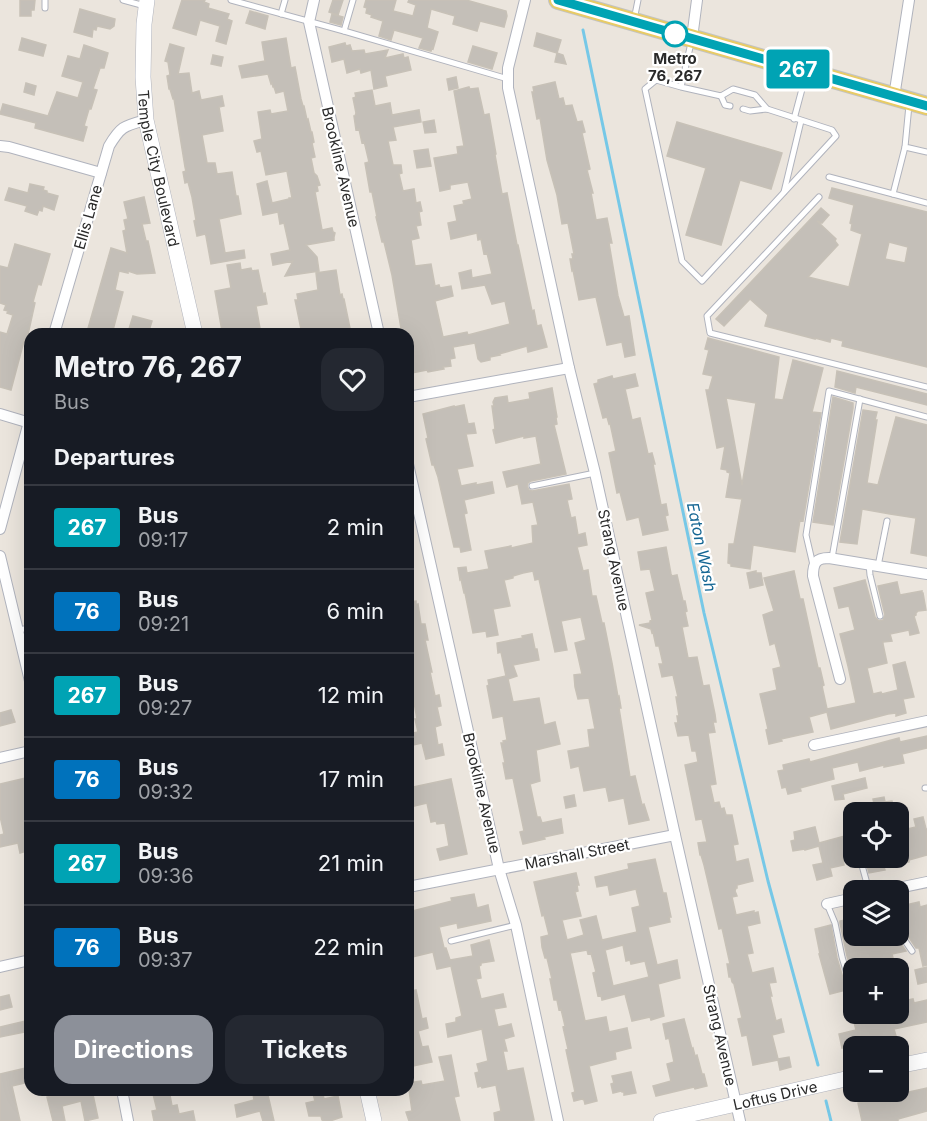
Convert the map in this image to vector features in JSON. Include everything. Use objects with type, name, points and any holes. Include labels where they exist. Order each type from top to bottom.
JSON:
[{"type":"main road","points":[[561,1],[910,102]]},
{"type":"main road","name":"Temple City Boulevard","points":[[147,3],[144,24],[143,77],[146,120],[194,328]]},
{"type":"main road","points":[[909,1064],[927,1060]]},
{"type":"main road","name":"Loftus Drive","points":[[661,1121],[843,1079]]},
{"type":"main road","points":[[368,1096],[372,1121]]},
{"type":"street","name":"Brookline Avenue","points":[[314,0],[309,22],[378,328]]},
{"type":"street","name":"Strang Avenue","points":[[525,0],[508,68],[508,88],[569,368],[595,473],[740,1121]]},
{"type":"street","points":[[692,39],[697,0]]},
{"type":"street","points":[[909,0],[910,102]]},
{"type":"street","name":"Ellis Lane","points":[[56,328],[109,146],[119,130],[146,120]]},
{"type":"street","points":[[0,146],[101,173]]},
{"type":"street","points":[[414,396],[569,368]]},
{"type":"street","points":[[0,414],[24,420]]},
{"type":"street","points":[[0,529],[24,443]]},
{"type":"street","name":"Brookline Avenue","points":[[414,490],[500,869],[516,925],[558,1121]]},
{"type":"street","points":[[0,556],[24,629]]},
{"type":"street","points":[[840,679],[813,576],[813,567],[817,561],[832,558],[927,573]]},
{"type":"street","points":[[814,745],[927,721]]},
{"type":"street","points":[[0,758],[24,752]]},
{"type":"street","name":"Marshall Street","points":[[414,885],[675,836]]},
{"type":"street","points":[[909,886],[927,882]]},
{"type":"street","points":[[827,904],[843,900]]},
{"type":"street","points":[[0,967],[24,961]]},
{"type":"street","points":[[123,1096],[128,1121]]},
{"type":"lane","points":[[45,0],[45,8]]},
{"type":"lane","points":[[123,0],[147,3]]},
{"type":"lane","points":[[231,0],[508,79]]},
{"type":"lane","points":[[281,14],[285,0]]},
{"type":"lane","points":[[344,31],[353,0]]},
{"type":"lane","points":[[634,22],[638,0]]},
{"type":"lane","points":[[681,87],[692,39]]},
{"type":"lane","points":[[784,194],[806,72]]},
{"type":"lane","points":[[743,109],[750,111],[767,109],[832,130],[836,136],[702,281],[682,261],[645,89],[656,80],[721,96],[733,89],[755,95],[767,109]]},
{"type":"lane","points":[[721,96],[725,105],[730,106]]},
{"type":"lane","points":[[893,194],[906,147],[910,102]]},
{"type":"lane","points":[[906,147],[927,152]]},
{"type":"lane","points":[[829,177],[927,203]]},
{"type":"lane","points":[[819,197],[707,316],[710,333],[927,387]]},
{"type":"lane","points":[[813,567],[806,535],[829,392],[927,417]]},
{"type":"lane","points":[[832,558],[860,399]]},
{"type":"lane","points":[[532,486],[595,473]]},
{"type":"lane","points":[[880,616],[870,575],[887,521]]},
{"type":"lane","points":[[827,904],[835,922],[844,958]]},
{"type":"lane","points":[[451,941],[516,925]]},
{"type":"lane","points":[[909,946],[912,951]]},
{"type":"building","points":[[20,0],[35,0],[31,16],[20,16]]},
{"type":"building","points":[[182,0],[205,0],[204,2],[209,4],[208,8],[229,14],[227,19],[232,21],[226,44],[216,41],[220,26],[200,20],[196,35],[173,28]]},
{"type":"building","points":[[333,0],[343,0],[338,15],[329,12]]},
{"type":"building","points":[[366,0],[396,0],[393,11],[413,16],[416,5],[408,2],[409,0],[466,0],[506,11],[507,16],[504,27],[480,21],[477,31],[453,24],[455,16],[431,9],[427,28],[438,32],[431,51],[419,48],[423,38],[394,30],[391,40],[379,36],[383,21],[366,13],[367,8],[364,7]]},
{"type":"building","points":[[80,9],[115,19],[114,26],[110,29],[97,26],[96,30],[93,29],[92,37],[74,32]]},
{"type":"building","points":[[250,11],[268,16],[265,29],[246,23]]},
{"type":"building","points":[[332,14],[343,17],[341,25],[330,22]]},
{"type":"building","points":[[537,33],[561,40],[557,53],[534,46]]},
{"type":"building","points":[[22,38],[46,45],[43,56],[19,50]]},
{"type":"building","points":[[286,38],[291,68],[295,67],[301,99],[314,142],[312,143],[315,157],[311,158],[314,173],[320,185],[317,186],[318,191],[315,192],[322,230],[332,228],[335,233],[334,240],[306,245],[317,257],[319,271],[285,276],[293,261],[273,265],[271,254],[290,250],[284,223],[280,224],[278,212],[263,215],[257,184],[267,181],[272,203],[292,198],[287,171],[266,175],[261,151],[257,152],[254,141],[262,139],[258,112],[270,110],[271,114],[288,111],[284,91],[276,93],[268,74],[242,78],[239,66],[265,61],[262,42]]},
{"type":"building","points":[[345,43],[346,46],[350,45],[352,51],[364,50],[365,54],[388,50],[385,58],[403,54],[404,58],[408,57],[411,70],[385,76],[387,86],[374,89],[371,70],[361,73],[360,69],[347,73],[344,59],[332,62],[329,47]]},
{"type":"building","points":[[170,44],[184,48],[178,74],[189,73],[192,93],[199,91],[201,100],[222,96],[224,106],[219,107],[223,131],[202,135],[207,163],[215,163],[217,174],[232,172],[236,196],[238,196],[241,214],[219,219],[225,253],[244,250],[245,258],[211,264],[205,234],[197,236],[192,197],[188,182],[185,183],[183,172],[186,171],[174,99],[169,89],[167,76],[170,75],[168,62],[165,61]]},
{"type":"building","points":[[84,45],[108,53],[104,68],[100,68],[93,89],[97,90],[84,126],[87,127],[83,141],[35,128],[36,123],[0,114],[3,104],[48,116],[57,92],[78,98],[83,82],[62,76],[68,56],[80,59]]},
{"type":"building","points":[[473,46],[497,53],[492,69],[468,62]]},
{"type":"building","points":[[557,53],[563,55],[566,64],[555,62]]},
{"type":"building","points":[[213,55],[223,57],[221,66],[211,64]]},
{"type":"building","points":[[456,77],[458,88],[449,90],[447,79]]},
{"type":"building","points":[[555,82],[559,99],[563,98],[565,106],[572,105],[577,122],[582,121],[585,132],[582,133],[590,169],[587,170],[593,193],[591,193],[596,220],[607,218],[618,296],[624,317],[629,316],[635,355],[625,357],[622,342],[607,345],[596,297],[579,300],[570,259],[573,259],[572,254],[574,254],[568,223],[562,224],[540,118],[537,119],[532,92],[534,92],[533,87]]},
{"type":"building","points":[[26,83],[36,86],[34,95],[24,92]]},
{"type":"building","points":[[469,87],[470,89],[478,88],[484,115],[489,114],[502,194],[507,193],[532,311],[534,310],[537,326],[541,325],[547,347],[528,352],[527,346],[481,362],[478,359],[475,343],[453,347],[455,358],[450,359],[451,366],[428,372],[427,370],[414,372],[414,328],[401,328],[392,275],[384,242],[382,242],[372,192],[370,192],[365,163],[369,162],[359,129],[356,130],[353,98],[356,97],[355,93],[372,90],[375,106],[390,103],[392,115],[419,110],[421,122],[393,127],[396,140],[388,141],[393,165],[401,165],[402,173],[399,174],[403,191],[414,189],[416,203],[420,202],[422,211],[419,212],[421,225],[416,226],[419,238],[411,240],[415,266],[431,264],[435,286],[439,285],[440,288],[451,286],[453,296],[435,301],[443,337],[467,332],[468,335],[510,324],[505,301],[492,304],[485,285],[462,289],[459,273],[471,270],[472,278],[492,274],[487,253],[484,254],[481,239],[478,240],[477,233],[451,239],[448,223],[457,221],[454,206],[472,199],[468,182],[450,185],[450,189],[440,191],[434,158],[458,154],[457,147],[464,146],[454,91]]},
{"type":"building","points":[[434,120],[436,132],[425,133],[423,122]]},
{"type":"building","points":[[677,122],[782,153],[771,189],[740,180],[721,245],[686,235],[706,168],[667,156]]},
{"type":"building","points":[[428,149],[431,166],[417,168],[414,151]]},
{"type":"building","points":[[30,184],[44,187],[43,190],[47,193],[58,196],[54,210],[43,206],[42,211],[39,210],[37,215],[25,211],[27,206],[5,200],[9,188],[28,193]]},
{"type":"building","points":[[832,188],[927,212],[927,367],[842,346],[843,341],[831,338],[830,342],[765,326],[768,315],[750,299],[724,326],[716,319],[821,208],[829,215],[822,223],[817,221],[836,239],[838,245],[808,277],[849,287],[862,234],[851,230],[852,224],[850,223],[854,205],[829,198]],"holes":[[[889,242],[908,247],[905,263],[885,259]]]},
{"type":"building","points":[[144,197],[150,223],[142,224],[155,273],[137,274],[119,271],[115,290],[123,292],[114,328],[88,328],[111,248],[127,253],[123,231],[126,230],[124,220],[128,219],[124,202]]},
{"type":"building","points":[[15,244],[50,254],[41,285],[38,284],[29,328],[24,328],[24,341],[11,390],[0,387],[0,332],[7,334],[13,315],[4,310],[6,305],[0,303],[0,266],[8,268]]},
{"type":"building","points":[[240,263],[241,270],[251,268],[252,271],[258,270],[267,304],[256,306],[260,328],[221,328],[215,291],[231,288],[227,265]]},
{"type":"building","points":[[336,270],[340,295],[342,294],[344,299],[350,328],[301,328],[295,300],[298,300],[297,294],[318,290],[316,273]]},
{"type":"building","points":[[133,316],[152,321],[150,328],[129,328]]},
{"type":"building","points":[[708,338],[779,357],[774,399],[783,400],[793,360],[823,368],[812,412],[821,413],[803,521],[800,520],[795,552],[753,545],[750,569],[731,566],[728,563],[729,544],[734,544],[742,499],[726,497],[730,473],[721,469],[725,446],[717,448],[706,390],[709,390],[713,376],[703,374],[709,350],[705,349]],"holes":[[[726,398],[756,403],[742,485]]]},
{"type":"building","points":[[837,371],[927,394],[927,405],[856,387],[855,393],[835,387]]},
{"type":"building","points":[[635,374],[638,386],[625,389],[632,420],[640,418],[648,454],[652,453],[655,464],[653,464],[661,505],[666,504],[668,515],[665,516],[668,530],[643,535],[639,517],[627,520],[620,492],[617,493],[609,453],[616,451],[610,423],[607,417],[603,418],[594,384],[598,383],[598,380],[612,376],[613,379]]},
{"type":"building","points":[[552,388],[557,417],[557,424],[554,425],[566,474],[531,481],[527,486],[532,491],[569,484],[572,499],[567,500],[571,518],[575,517],[578,535],[585,533],[587,545],[577,547],[583,571],[588,570],[592,596],[596,596],[602,623],[604,623],[619,696],[630,777],[635,776],[642,805],[644,804],[649,820],[629,824],[624,798],[609,801],[606,787],[584,791],[579,766],[571,768],[568,751],[590,747],[588,730],[595,729],[589,698],[578,699],[575,687],[574,675],[582,674],[575,643],[586,640],[581,617],[561,621],[567,650],[555,652],[539,579],[535,580],[533,571],[504,580],[510,606],[493,609],[498,635],[487,637],[486,631],[473,633],[460,580],[458,568],[466,567],[467,573],[489,569],[485,551],[533,543],[532,526],[538,525],[533,502],[522,504],[518,484],[507,487],[503,472],[541,464],[536,436],[524,438],[524,436],[496,443],[492,406],[494,406],[495,398],[507,396],[508,403],[530,399],[529,393]]},
{"type":"building","points":[[833,397],[853,403],[853,408],[833,525],[813,522]]},
{"type":"building","points":[[464,405],[468,424],[474,423],[476,433],[466,434],[473,466],[457,469],[461,486],[492,482],[494,493],[464,500],[467,513],[464,514],[471,550],[461,552],[460,547],[454,547],[438,477],[432,465],[423,414]]},
{"type":"building","points":[[863,410],[877,412],[867,483],[878,485],[896,417],[927,425],[927,556],[911,553],[916,518],[862,509],[857,544],[840,542]]},
{"type":"building","points":[[666,547],[671,574],[672,576],[677,575],[687,611],[685,612],[688,626],[682,627],[688,658],[697,657],[703,686],[709,685],[715,714],[716,722],[713,722],[715,732],[708,733],[716,784],[710,785],[714,803],[719,802],[726,815],[732,815],[738,844],[733,845],[736,862],[748,859],[753,881],[737,885],[735,891],[737,896],[732,897],[736,915],[758,912],[760,923],[747,926],[753,953],[747,954],[752,973],[773,968],[776,982],[769,983],[772,996],[770,996],[776,1021],[781,1019],[784,1032],[772,1035],[778,1059],[789,1057],[791,1067],[780,1070],[778,1060],[753,1065],[747,1035],[742,1036],[738,1019],[742,1018],[734,984],[729,977],[727,964],[730,964],[722,928],[719,929],[700,855],[698,843],[707,842],[702,819],[696,820],[685,765],[698,762],[696,751],[692,751],[689,735],[678,736],[675,723],[678,723],[677,716],[679,716],[676,697],[678,697],[673,675],[662,677],[659,664],[663,664],[653,632],[639,625],[650,623],[652,620],[646,593],[655,591],[650,569],[641,570],[638,552]]},
{"type":"building","points":[[756,571],[756,573],[761,573],[763,585],[750,588],[747,573]]},
{"type":"building","points":[[794,571],[800,599],[803,599],[818,668],[820,668],[827,709],[856,703],[840,634],[855,630],[849,606],[839,608],[834,588],[865,580],[875,617],[879,621],[883,620],[885,615],[878,586],[897,582],[900,595],[922,591],[926,610],[918,611],[914,616],[919,633],[910,635],[909,630],[890,634],[892,641],[883,642],[887,663],[867,668],[873,694],[881,692],[882,694],[898,690],[893,665],[905,662],[914,697],[903,699],[906,713],[896,716],[896,713],[888,714],[831,729],[827,712],[809,717],[813,732],[769,744],[760,694],[777,690],[773,669],[781,667],[775,643],[770,645],[763,615],[774,611],[764,578]]},
{"type":"building","points":[[414,601],[416,601],[416,605],[418,604],[421,624],[425,624],[428,640],[425,640],[432,672],[430,672],[435,696],[439,695],[441,706],[437,707],[441,725],[435,727],[438,745],[442,744],[444,755],[426,759],[422,743],[414,745],[414,733],[418,732],[414,702]]},
{"type":"building","points":[[532,634],[539,660],[513,665],[517,676],[508,679],[513,702],[539,698],[544,725],[555,722],[560,744],[536,750],[540,781],[530,784],[537,817],[540,817],[542,823],[561,819],[563,833],[523,844],[520,832],[524,831],[513,778],[506,779],[503,763],[505,763],[501,743],[507,740],[503,716],[493,718],[487,686],[489,685],[488,680],[506,676],[497,643]]},
{"type":"building","points":[[11,710],[15,722],[0,726],[0,713]]},
{"type":"building","points":[[927,736],[927,748],[902,754],[904,763],[860,771],[858,762],[832,768],[834,779],[800,788],[801,791],[788,794],[786,787],[782,788],[778,771],[784,770],[783,765],[809,759],[810,762],[899,738],[900,742]]},
{"type":"building","points":[[24,778],[24,852],[20,853],[18,843],[0,847],[0,835],[4,834],[0,816],[0,784]]},
{"type":"building","points":[[865,778],[867,788],[843,794],[844,799],[835,800],[832,786]]},
{"type":"building","points":[[451,779],[467,854],[440,860],[437,849],[449,846],[445,823],[431,822],[427,803],[414,806],[414,787]]},
{"type":"building","points":[[574,795],[576,806],[566,808],[564,797]]},
{"type":"building","points":[[884,797],[885,802],[874,802],[873,799]]},
{"type":"building","points":[[923,817],[927,829],[927,855],[909,860],[909,829],[916,827],[914,819]]},
{"type":"building","points":[[815,827],[819,843],[843,837],[843,865],[830,868],[832,876],[817,880],[813,865],[823,863],[819,846],[793,851],[791,841],[795,840],[794,832]]},
{"type":"building","points":[[655,859],[671,917],[669,917],[670,922],[648,927],[657,965],[677,960],[680,978],[658,984],[664,1016],[651,1020],[650,1017],[632,1021],[625,994],[602,1000],[601,995],[598,996],[593,973],[596,972],[591,953],[588,954],[587,950],[570,953],[585,1021],[606,1017],[609,1032],[627,1028],[631,1048],[615,1052],[616,1059],[589,1066],[597,1101],[585,1104],[582,1099],[574,1101],[572,1093],[575,1092],[566,1050],[568,1049],[563,1027],[565,1026],[561,1009],[559,1010],[557,1000],[554,1000],[550,979],[552,979],[542,947],[541,937],[549,935],[534,882],[576,873],[579,885],[577,885],[578,891],[575,892],[581,916],[562,920],[567,940],[584,935],[580,920],[596,916],[602,940],[637,932],[632,908],[640,906],[636,889],[610,895],[608,885],[597,887],[595,877],[629,869],[628,864]],"holes":[[[623,945],[626,961],[630,960],[631,964],[645,961],[649,977],[613,986],[605,950]]]},
{"type":"building","points":[[868,868],[884,868],[885,870],[869,873]]},
{"type":"building","points":[[474,894],[477,908],[488,905],[491,921],[458,928],[457,923],[439,927],[444,948],[450,960],[473,956],[471,945],[489,940],[494,961],[481,963],[479,966],[481,978],[476,979],[481,999],[503,994],[506,1007],[494,1009],[498,1027],[511,1024],[514,1036],[504,1039],[507,1051],[503,1051],[507,1071],[523,1068],[534,1120],[495,1121],[494,1113],[501,1111],[496,1085],[478,1087],[475,1073],[479,1072],[477,1064],[488,1061],[482,1029],[448,1037],[446,1024],[456,1022],[456,1018],[462,1016],[451,966],[437,969],[433,952],[414,957],[414,910],[452,901],[451,898]]},
{"type":"building","points":[[919,902],[920,907],[927,905],[927,965],[923,966],[919,948],[916,948],[909,938],[909,904]]},
{"type":"building","points":[[843,920],[843,936],[840,921]]},
{"type":"building","points":[[831,925],[843,978],[843,991],[830,994],[815,929]]},
{"type":"building","points":[[845,946],[902,946],[906,951],[892,954],[893,958],[848,958]]},
{"type":"building","points":[[927,967],[927,982],[918,984],[915,970]]},
{"type":"building","points":[[414,990],[416,990],[422,1019],[426,1018],[428,1028],[418,1031],[422,1047],[428,1046],[432,1062],[414,1066]]},
{"type":"building","points":[[9,995],[12,1007],[0,1010],[0,997]]},
{"type":"building","points":[[913,999],[914,1003],[927,1000],[927,1022],[894,1029],[896,1036],[843,1036],[842,1048],[839,1034],[856,1030],[854,1024],[909,1024],[909,1000]]},
{"type":"building","points":[[684,1019],[692,1049],[695,1056],[697,1055],[707,1086],[656,1096],[653,1086],[671,1081],[667,1064],[674,1062],[669,1038],[666,1039],[663,1024]]},
{"type":"building","points":[[24,1021],[24,1032],[0,1037],[0,1027]]},
{"type":"building","points":[[451,1055],[459,1096],[454,1097],[460,1121],[409,1121],[406,1112],[412,1111],[410,1096],[414,1096],[414,1082],[421,1081],[422,1085],[445,1081],[439,1057]]},
{"type":"building","points":[[24,1068],[24,1083],[12,1086],[20,1121],[0,1121],[0,1074]]},
{"type":"building","points":[[631,1072],[636,1093],[624,1095],[621,1091],[613,1093],[612,1076]]},
{"type":"building","points":[[927,1088],[927,1111],[898,1119],[898,1121],[862,1121],[858,1103],[909,1102],[909,1092]]},
{"type":"building","points":[[93,1096],[98,1118],[85,1121],[81,1101],[62,1106],[65,1121],[53,1121],[47,1097]]},
{"type":"building","points":[[154,1096],[170,1096],[172,1106],[177,1105],[179,1114],[193,1111],[195,1121],[154,1121],[152,1111],[157,1110]]},
{"type":"building","points":[[253,1096],[268,1096],[274,1121],[263,1121],[260,1111],[237,1117],[235,1105],[254,1100]]},
{"type":"building","points":[[314,1096],[323,1096],[324,1099],[338,1096],[342,1117],[325,1121],[321,1116],[309,1116],[306,1103],[315,1101]]},
{"type":"waterway","name":"Eaton Wash","points":[[583,30],[704,613],[768,881],[818,1065]]},
{"type":"waterway","name":"Eaton Wash","points":[[826,1101],[831,1121]]},
{"type":"bus line","name":"267","points":[[558,0],[927,106]]},
{"type":"place","name":"Metro 76, 267","points":[[675,34]]}]
